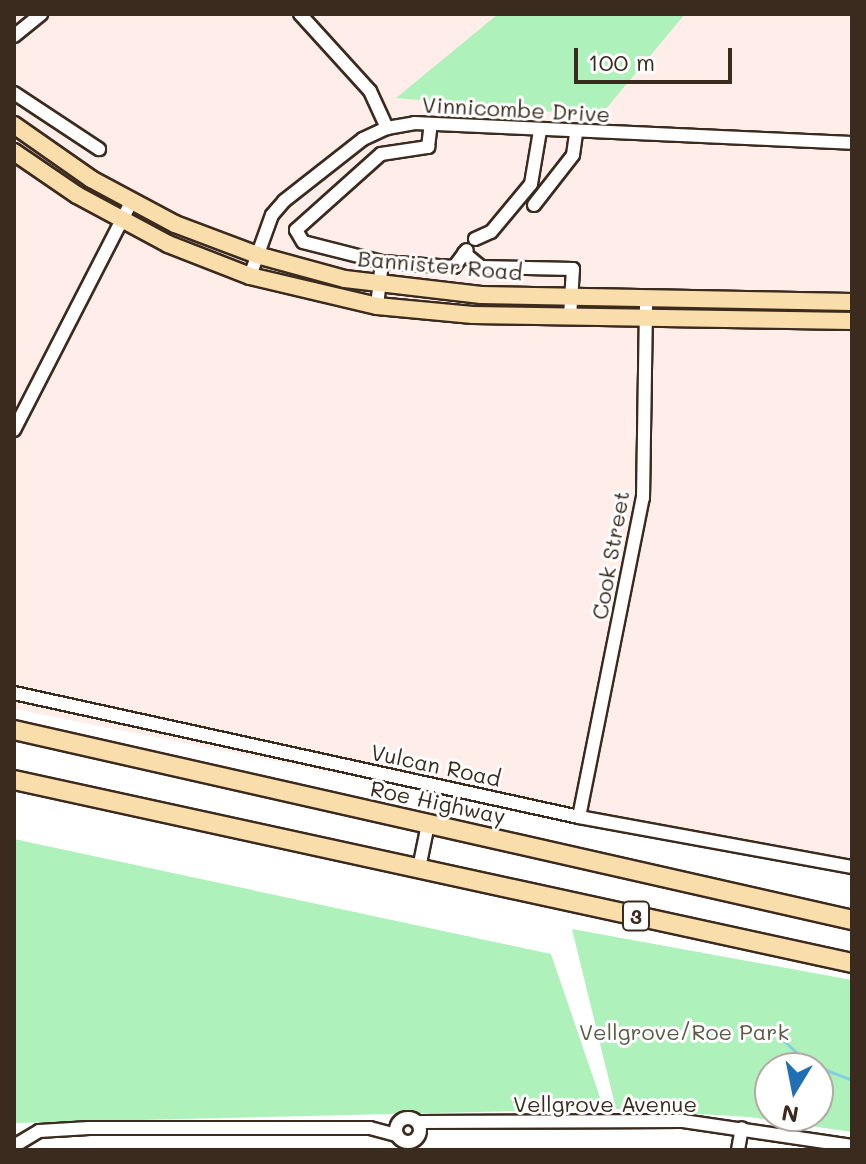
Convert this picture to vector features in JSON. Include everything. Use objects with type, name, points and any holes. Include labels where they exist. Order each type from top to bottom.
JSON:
[{"type":"highway","name":"Roe Highway","points":[[14,730],[852,920]]},
{"type":"highway","name":"3","points":[[14,780],[852,963]]},
{"type":"main road","name":"Bannister Road","points":[[14,125],[131,202],[257,255],[379,285],[572,297],[852,302]]},
{"type":"main road","name":"Bannister Road","points":[[14,152],[121,220],[250,276],[377,306],[570,317],[852,321]]},
{"type":"street","points":[[14,36],[41,14]]},
{"type":"street","points":[[300,14],[370,91],[387,128]]},
{"type":"street","points":[[14,93],[99,149]]},
{"type":"street","points":[[431,124],[428,147],[381,154],[298,224],[303,242],[382,262],[454,267],[478,235],[491,232],[531,184],[540,131]]},
{"type":"street","name":"Vinnicombe Drive","points":[[250,276],[272,215],[284,201],[363,139],[387,128],[431,124],[576,133],[852,143]]},
{"type":"street","points":[[534,205],[573,155],[576,133]]},
{"type":"street","points":[[14,430],[131,202]]},
{"type":"street","points":[[464,253],[481,267],[573,269],[570,317]]},
{"type":"street","points":[[377,306],[382,262]]},
{"type":"street","name":"Cook Street","points":[[579,817],[643,498],[646,298]]},
{"type":"street","name":"Vulcan Road","points":[[14,693],[579,817],[852,867]]},
{"type":"street","points":[[419,868],[428,824]]},
{"type":"street","points":[[399,1121],[411,1139]]},
{"type":"street","name":"Vellgrove Avenue","points":[[14,1146],[39,1131],[89,1128],[370,1128],[399,1121],[411,1139]]},
{"type":"street","name":"Vellgrove Avenue","points":[[370,1128],[411,1139],[453,1125],[683,1121],[852,1146]]},
{"type":"street","points":[[738,1150],[742,1128]]},
{"type":"shaded area","points":[[14,14],[852,14],[852,876],[14,709]]},
{"type":"green space","points":[[498,14],[685,14],[600,116],[396,98]]},
{"type":"green space","points":[[14,839],[551,954],[604,1109],[14,1123]]},
{"type":"green space","name":"Vellgrove/Roe Park","points":[[572,929],[852,980],[852,1132],[834,1129],[834,1052],[754,1052],[754,1118],[616,1109]]},
{"type":"waterway","points":[[782,1039],[808,1063],[852,1080]]}]
